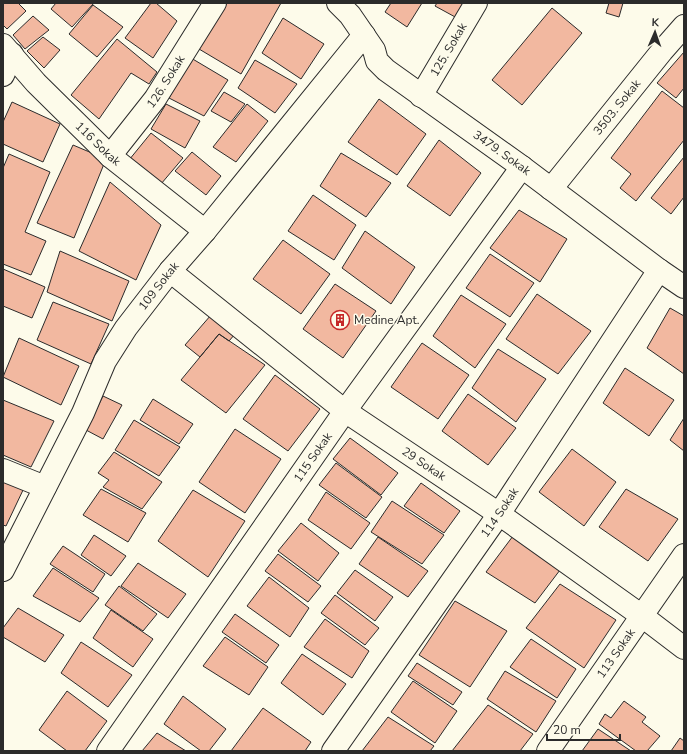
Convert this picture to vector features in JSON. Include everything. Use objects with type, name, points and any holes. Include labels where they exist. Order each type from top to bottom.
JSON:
[{"type":"street","name":"126. Sokak","points":[[110,156],[155,99],[215,3]]},
{"type":"street","name":"3479. Sokak","points":[[338,3],[350,15],[374,50],[377,61],[386,70],[522,167],[684,288]]},
{"type":"street","name":"125. Sokak","points":[[421,96],[476,3]]},
{"type":"street","name":"3503. Sokak","points":[[551,189],[662,51],[684,26]]},
{"type":"street","name":"109 Sokak","points":[[3,570],[83,412],[105,361],[126,328],[170,271],[205,231],[364,35]]},
{"type":"street","name":"116 Sokak","points":[[7,50],[36,83],[110,156],[205,231]]},
{"type":"street","points":[[3,75],[7,50]]},
{"type":"street","name":"115 Sokak","points":[[108,751],[345,411],[522,167]]},
{"type":"street","name":"114 Sokak","points":[[333,751],[499,514],[659,270]]},
{"type":"street","name":"29 Sokak","points":[[170,271],[345,411],[499,514],[642,616],[684,648]]},
{"type":"street","points":[[3,470],[45,487]]},
{"type":"street","name":"113 Sokak","points":[[548,751],[684,555]]},
{"type":"building","points":[[3,3],[18,3],[26,11],[7,29],[3,25]]},
{"type":"building","points":[[56,3],[94,3],[72,27],[51,9]]},
{"type":"building","points":[[151,3],[156,3],[177,21],[153,58],[125,38]]},
{"type":"building","points":[[227,3],[281,3],[241,74],[199,49]]},
{"type":"building","points":[[391,3],[422,3],[407,27],[385,12]]},
{"type":"building","points":[[437,3],[466,3],[457,18],[435,6]]},
{"type":"building","points":[[609,3],[623,3],[619,17],[606,13]]},
{"type":"building","points":[[93,5],[123,27],[97,57],[69,34]]},
{"type":"building","points":[[552,8],[582,33],[522,105],[492,80]]},
{"type":"building","points":[[33,16],[49,30],[25,49],[13,35]]},
{"type":"building","points":[[283,18],[324,44],[301,79],[262,53]]},
{"type":"building","points":[[43,37],[60,50],[44,68],[27,51]]},
{"type":"building","points":[[117,39],[157,72],[149,84],[131,73],[99,119],[71,95]]},
{"type":"building","points":[[684,52],[684,88],[676,98],[657,83]]},
{"type":"building","points":[[191,58],[228,80],[204,116],[169,98]]},
{"type":"building","points":[[255,60],[297,84],[275,113],[238,88]]},
{"type":"building","points":[[662,91],[684,108],[684,140],[636,201],[620,188],[631,174],[611,158]]},
{"type":"building","points":[[224,92],[245,104],[231,122],[211,111]]},
{"type":"building","points":[[379,99],[426,134],[397,175],[348,142]]},
{"type":"building","points":[[12,102],[60,124],[43,162],[3,144],[3,122]]},
{"type":"building","points":[[166,104],[200,121],[185,148],[151,129]]},
{"type":"building","points":[[247,104],[268,121],[236,162],[213,147]]},
{"type":"building","points":[[151,133],[183,158],[161,184],[129,160]]},
{"type":"building","points":[[439,140],[481,173],[450,216],[407,186]]},
{"type":"building","points":[[73,145],[106,159],[74,238],[37,223]]},
{"type":"building","points":[[192,152],[221,176],[206,195],[175,171]]},
{"type":"building","points":[[341,153],[391,183],[366,217],[320,186]]},
{"type":"building","points":[[9,154],[50,172],[25,232],[46,241],[31,275],[3,264],[3,168]]},
{"type":"building","points":[[684,157],[684,197],[671,214],[651,198]]},
{"type":"building","points":[[110,182],[161,225],[136,280],[79,251]]},
{"type":"building","points":[[313,195],[356,225],[334,260],[288,231]]},
{"type":"building","points":[[519,210],[567,239],[540,282],[490,248]]},
{"type":"building","points":[[365,231],[415,267],[391,304],[342,268]]},
{"type":"building","points":[[283,240],[330,274],[301,314],[253,279]]},
{"type":"building","points":[[60,251],[129,281],[112,321],[47,292]]},
{"type":"building","points":[[490,254],[534,283],[510,317],[466,288]]},
{"type":"building","points":[[3,269],[45,287],[32,318],[3,306]]},
{"type":"building","name":"Medine Apt.","points":[[335,284],[376,311],[343,358],[303,329]]},
{"type":"building","points":[[537,294],[591,331],[558,374],[506,339]]},
{"type":"building","points":[[461,295],[506,324],[475,368],[433,336]]},
{"type":"building","points":[[53,302],[109,324],[91,364],[37,340]]},
{"type":"building","points":[[670,308],[684,316],[684,374],[647,348]]},
{"type":"building","points":[[211,315],[235,334],[229,341],[219,334],[200,357],[185,345]]},
{"type":"building","points":[[219,334],[265,365],[226,413],[181,380]]},
{"type":"building","points":[[19,338],[79,366],[61,405],[3,377]]},
{"type":"building","points":[[422,343],[469,375],[438,419],[391,387]]},
{"type":"building","points":[[498,349],[546,379],[516,422],[472,388]]},
{"type":"building","points":[[625,368],[674,400],[649,436],[603,403]]},
{"type":"building","points":[[275,375],[320,409],[288,451],[243,419]]},
{"type":"building","points":[[468,394],[516,428],[488,465],[442,431]]},
{"type":"building","points":[[103,396],[122,405],[103,439],[86,430]]},
{"type":"building","points":[[153,399],[193,424],[179,444],[140,420]]},
{"type":"building","points":[[3,400],[54,421],[31,467],[3,455]]},
{"type":"building","points":[[684,418],[684,451],[670,440]]},
{"type":"building","points":[[134,420],[180,447],[159,476],[115,450]]},
{"type":"building","points":[[235,429],[281,459],[245,513],[199,482]]},
{"type":"building","points":[[350,438],[398,473],[381,495],[333,459]]},
{"type":"building","points":[[572,449],[616,482],[584,526],[539,492]]},
{"type":"building","points":[[114,452],[162,482],[142,509],[103,487],[109,480],[98,473]]},
{"type":"building","points":[[336,463],[382,497],[366,518],[319,485]]},
{"type":"building","points":[[3,479],[24,488],[6,526],[3,525]]},
{"type":"building","points":[[421,483],[460,511],[444,533],[404,506]]},
{"type":"building","points":[[101,489],[146,513],[128,542],[83,515]]},
{"type":"building","points":[[626,489],[678,519],[648,561],[599,527]]},
{"type":"building","points":[[193,490],[245,521],[208,577],[158,541]]},
{"type":"building","points":[[326,492],[370,523],[351,549],[308,520]]},
{"type":"building","points":[[392,501],[444,535],[422,564],[371,532]]},
{"type":"building","points":[[301,523],[339,553],[318,581],[278,551]]},
{"type":"building","points":[[94,535],[126,556],[111,576],[81,555]]},
{"type":"building","points":[[513,536],[560,570],[535,603],[486,572]]},
{"type":"building","points":[[378,537],[428,571],[408,597],[359,564]]},
{"type":"building","points":[[63,546],[105,574],[93,592],[50,564]]},
{"type":"building","points":[[278,554],[321,586],[308,602],[265,571]]},
{"type":"building","points":[[138,563],[186,594],[168,618],[121,586]]},
{"type":"building","points":[[53,568],[99,598],[80,622],[33,596]]},
{"type":"building","points":[[355,570],[393,597],[375,621],[337,593]]},
{"type":"building","points":[[269,577],[309,608],[290,637],[247,606]]},
{"type":"building","points":[[560,584],[616,620],[584,668],[526,628]]},
{"type":"building","points":[[119,586],[157,614],[143,631],[105,605]]},
{"type":"building","points":[[335,595],[379,628],[365,645],[321,613]]},
{"type":"building","points":[[455,601],[507,631],[470,687],[419,655]]},
{"type":"building","points":[[18,608],[64,635],[45,662],[3,637],[3,628]]},
{"type":"building","points":[[111,610],[153,639],[133,667],[93,638]]},
{"type":"building","points":[[235,614],[279,645],[266,663],[222,632]]},
{"type":"building","points":[[325,619],[369,651],[352,678],[304,647]]},
{"type":"building","points":[[225,637],[268,667],[249,695],[203,666]]},
{"type":"building","points":[[531,639],[576,669],[557,698],[510,667]]},
{"type":"building","points":[[81,642],[132,675],[108,707],[61,673]]},
{"type":"building","points":[[302,654],[346,684],[323,715],[281,683]]},
{"type":"building","points":[[417,663],[462,692],[453,705],[408,676]]},
{"type":"building","points":[[505,671],[556,701],[536,732],[487,699]]},
{"type":"building","points":[[413,681],[457,711],[435,743],[391,712]]},
{"type":"building","points":[[67,691],[107,721],[85,751],[67,751],[39,730]]},
{"type":"building","points":[[183,696],[226,729],[209,751],[201,751],[164,724]]},
{"type":"building","points":[[624,701],[646,717],[642,722],[660,736],[647,751],[636,751],[599,724],[605,714],[611,718]]},
{"type":"building","points":[[488,705],[533,734],[520,751],[452,751]]},
{"type":"building","points":[[263,708],[311,742],[305,751],[231,751]]},
{"type":"building","points":[[388,717],[434,746],[430,751],[362,751]]},
{"type":"building","points":[[598,729],[631,751],[582,751]]},
{"type":"building","points":[[157,733],[186,751],[142,751]]},
{"type":"building","points":[[680,738],[684,741],[684,751],[671,751]]},
{"type":"place","name":"Medine Apt.","points":[[340,320]]}]
